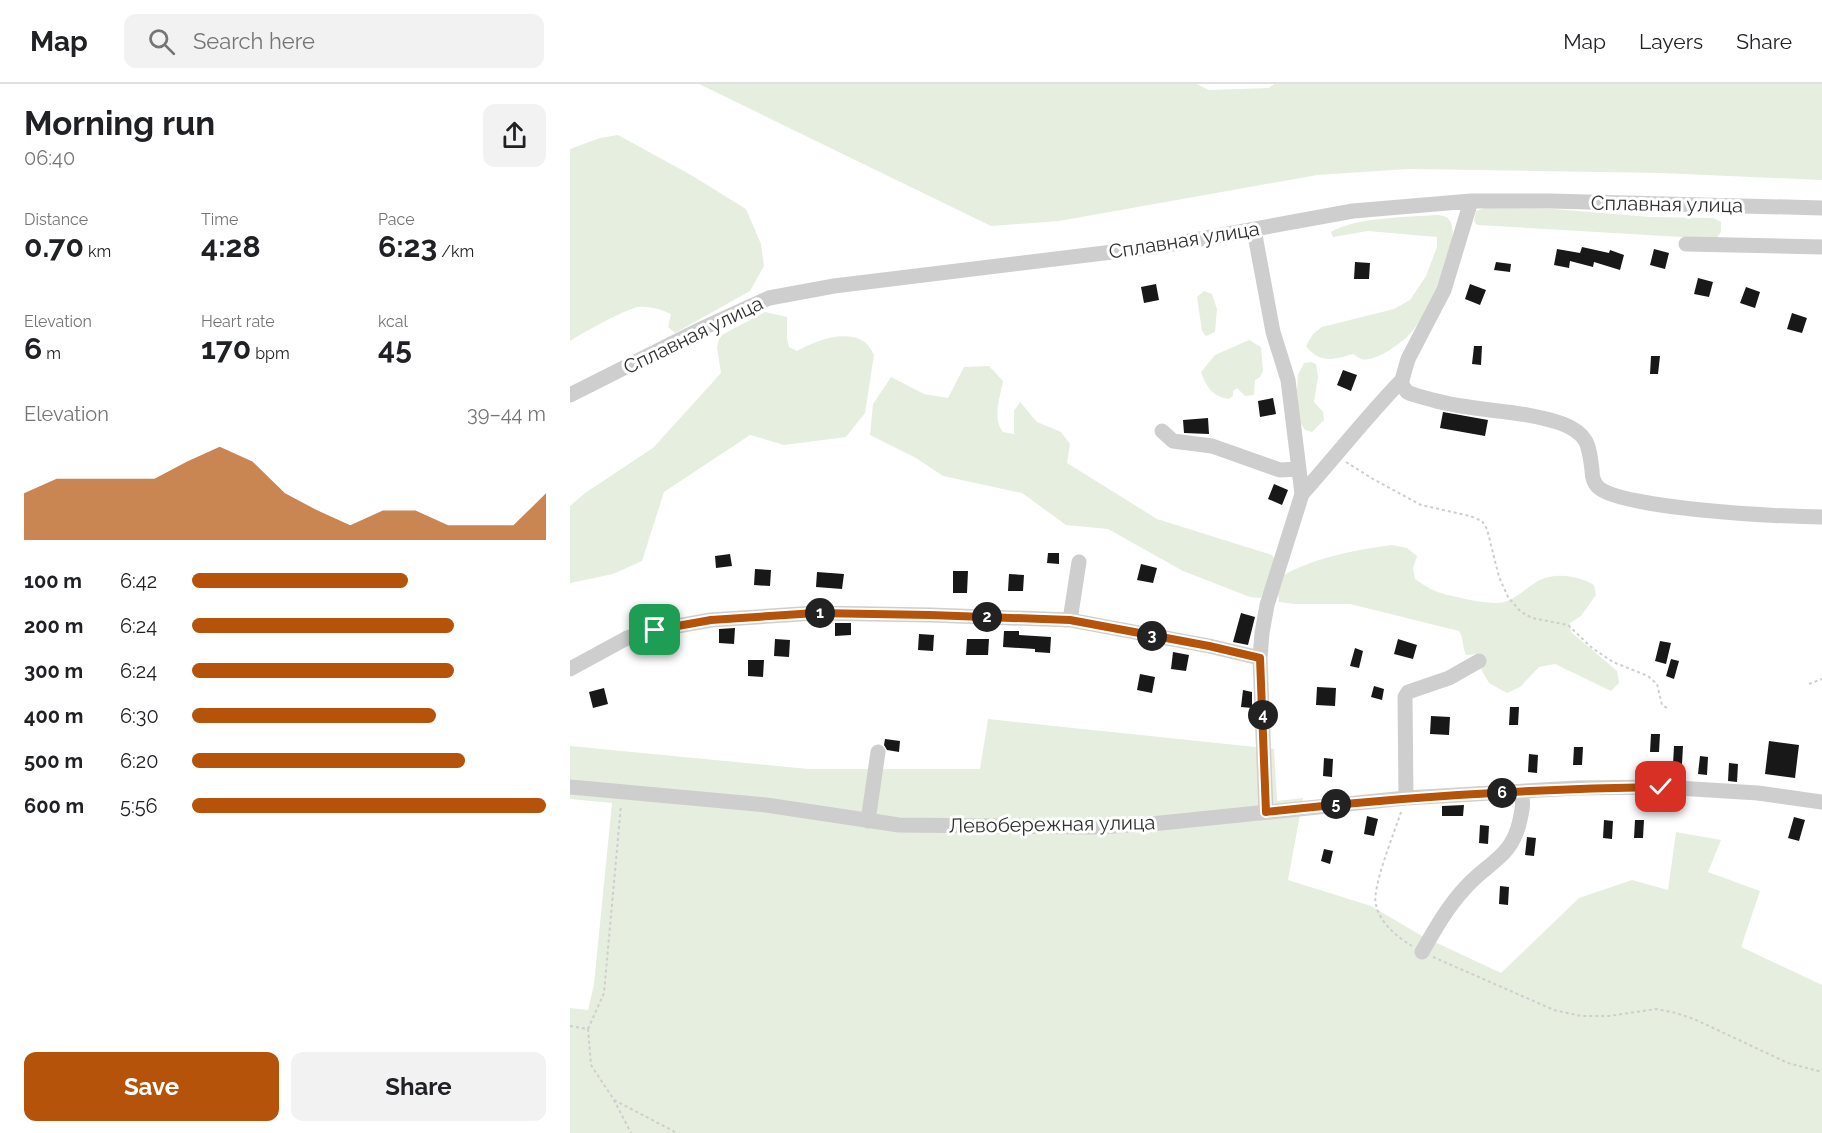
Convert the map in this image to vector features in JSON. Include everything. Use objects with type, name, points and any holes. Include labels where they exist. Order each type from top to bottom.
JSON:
[{"type":"street","name":"Сплавная улица","points":[[570,395],[703,328],[769,298],[834,286],[1162,246],[1353,211],[1471,201],[1822,208]]},
{"type":"street","points":[[1471,201],[1444,290],[1407,359],[1402,380],[1404,388],[1411,394],[1454,406],[1541,418],[1563,424],[1584,436],[1594,481],[1598,487],[1618,498],[1678,507],[1791,517],[1822,517]]},
{"type":"street","points":[[1254,230],[1272,332],[1288,380],[1302,494]]},
{"type":"street","points":[[1686,243],[1822,247]]},
{"type":"street","points":[[1266,812],[1260,658],[1267,605],[1302,494],[1362,422],[1402,380]]},
{"type":"street","points":[[1162,431],[1173,441],[1212,446],[1281,470],[1299,469]]},
{"type":"street","points":[[1070,620],[1079,562]]},
{"type":"street","points":[[570,669],[627,638],[655,630],[711,620],[816,613],[1070,620],[1260,658]]},
{"type":"street","points":[[1406,798],[1405,697],[1408,692],[1449,678],[1479,661]]},
{"type":"street","points":[[868,821],[879,752]]},
{"type":"street","name":"Левобережная улица","points":[[570,787],[766,805],[899,825],[1093,827],[1152,824],[1406,798],[1577,788],[1661,787],[1758,793],[1822,802]]},
{"type":"street","points":[[1422,952],[1441,918],[1466,886],[1500,858],[1511,844],[1519,826],[1524,802],[1521,793]]},
{"type":"path","points":[[1336,456],[1421,505],[1482,521],[1487,529],[1499,577],[1508,597],[1520,611],[1532,618],[1568,625],[1599,653],[1630,670],[1648,676],[1657,684],[1662,705],[1669,709]]},
{"type":"path","points":[[1809,684],[1822,679]]},
{"type":"path","points":[[622,791],[604,993],[588,1029],[591,1065],[614,1100],[631,1133]]},
{"type":"path","points":[[1406,798],[1377,885],[1375,904],[1384,922],[1400,939],[1422,952],[1554,1010],[1581,1016],[1609,1016],[1656,1009],[1676,1013],[1694,1019],[1788,1064],[1822,1072]]},
{"type":"path","points":[[570,1026],[588,1029]]},
{"type":"path","points":[[614,1100],[676,1133]]},
{"type":"green space","points":[[699,84],[1197,84],[1209,90],[1269,88],[1274,84],[1822,84],[1822,180],[1661,173],[1408,169],[1317,175],[1059,221],[991,226]]},
{"type":"green space","points":[[618,135],[691,175],[746,209],[761,244],[764,266],[750,291],[675,333],[668,327],[671,314],[655,308],[638,307],[570,341],[570,149],[600,138]]},
{"type":"green space","points":[[1485,208],[1554,209],[1650,217],[1713,218],[1721,222],[1721,232],[1716,239],[1477,225],[1474,221],[1476,211]]},
{"type":"green space","points":[[1438,215],[1450,221],[1453,232],[1451,246],[1441,280],[1433,297],[1409,335],[1386,352],[1373,358],[1360,359],[1353,354],[1328,359],[1312,352],[1306,346],[1313,334],[1322,327],[1394,309],[1410,300],[1426,276],[1437,247],[1437,237],[1368,231],[1333,237],[1331,232],[1354,223],[1398,217]]},
{"type":"green space","points":[[1204,291],[1212,294],[1217,309],[1215,332],[1206,336],[1202,331],[1197,297]]},
{"type":"green space","points":[[765,312],[787,317],[789,347],[797,351],[812,343],[840,336],[866,343],[874,355],[865,413],[846,437],[784,445],[750,435],[664,492],[642,561],[613,574],[570,583],[570,506],[585,493],[653,448],[721,373],[717,347],[720,336]]},
{"type":"green space","points":[[1249,340],[1261,347],[1263,371],[1255,380],[1254,395],[1245,396],[1237,388],[1229,399],[1223,398],[1208,387],[1201,372],[1215,355]]},
{"type":"green space","points":[[1304,363],[1316,364],[1318,377],[1314,402],[1323,412],[1324,420],[1312,432],[1305,430],[1299,421],[1297,390],[1298,375]]},
{"type":"green space","points":[[989,366],[1003,381],[997,414],[1003,432],[1014,434],[1014,411],[1020,402],[1037,422],[1061,432],[1070,444],[1067,463],[1157,519],[1272,555],[1275,560],[1265,592],[1260,598],[1250,597],[1183,571],[1108,529],[1066,525],[1022,493],[943,476],[916,458],[870,435],[873,404],[891,377],[924,394],[948,398],[964,367]]},
{"type":"green space","points":[[1392,545],[1407,548],[1417,556],[1413,568],[1415,579],[1435,591],[1470,600],[1490,603],[1504,602],[1514,598],[1540,580],[1553,576],[1575,577],[1594,585],[1596,595],[1581,616],[1570,623],[1571,632],[1617,671],[1619,683],[1611,691],[1555,664],[1539,667],[1520,687],[1507,693],[1489,683],[1482,671],[1478,654],[1466,655],[1459,631],[1350,604],[1279,602],[1278,591],[1284,575],[1309,563],[1336,555]]},
{"type":"green space","points":[[988,719],[1274,749],[1277,801],[1303,798],[1288,880],[1371,906],[1422,936],[1501,973],[1579,898],[1632,880],[1668,890],[1676,832],[1721,840],[1708,872],[1760,891],[1741,947],[1822,985],[1822,1133],[570,1133],[570,1008],[588,1010],[594,984],[612,803],[570,799],[570,746],[808,769],[980,769]]},
{"type":"building","points":[[1582,247],[1609,253],[1610,250],[1624,255],[1620,270],[1594,262],[1593,267],[1570,261],[1569,268],[1554,265],[1557,249],[1580,253]]},
{"type":"building","points":[[1654,249],[1669,253],[1665,269],[1650,265]]},
{"type":"building","points":[[1355,262],[1370,263],[1369,279],[1354,279]]},
{"type":"building","points":[[1496,262],[1511,264],[1510,272],[1494,270]]},
{"type":"building","points":[[1698,278],[1713,282],[1709,297],[1694,294]]},
{"type":"building","points":[[1156,284],[1159,300],[1144,303],[1141,287]]},
{"type":"building","points":[[1470,284],[1486,290],[1480,305],[1465,299]]},
{"type":"building","points":[[1746,287],[1760,292],[1755,308],[1740,303]]},
{"type":"building","points":[[1792,313],[1807,318],[1802,333],[1787,329]]},
{"type":"building","points":[[1474,346],[1482,346],[1481,365],[1472,364]]},
{"type":"building","points":[[1651,356],[1660,356],[1658,374],[1650,374]]},
{"type":"building","points":[[1343,370],[1357,375],[1351,391],[1337,385]]},
{"type":"building","points":[[1273,398],[1276,414],[1260,417],[1258,401]]},
{"type":"building","points":[[1443,412],[1488,420],[1485,436],[1440,428]]},
{"type":"building","points":[[1208,418],[1209,434],[1184,433],[1183,420]]},
{"type":"building","points":[[1274,484],[1288,490],[1282,505],[1268,499]]},
{"type":"building","points":[[1048,553],[1059,553],[1059,564],[1047,563]]},
{"type":"building","points":[[730,554],[732,566],[716,568],[715,556]]},
{"type":"building","points":[[1141,564],[1157,568],[1153,583],[1137,580]]},
{"type":"building","points":[[755,569],[771,570],[770,586],[754,585]]},
{"type":"building","points":[[953,571],[968,571],[967,593],[953,593]]},
{"type":"building","points":[[817,572],[844,574],[842,589],[816,587]]},
{"type":"building","points":[[1009,574],[1024,575],[1023,591],[1008,591]]},
{"type":"building","points":[[1241,613],[1255,617],[1248,645],[1233,642]]},
{"type":"building","points":[[835,623],[851,623],[851,635],[835,636]]},
{"type":"building","points":[[735,628],[734,644],[719,643],[719,629]]},
{"type":"building","points":[[1004,631],[1019,631],[1019,635],[1051,637],[1050,653],[1035,652],[1035,649],[1003,647]]},
{"type":"building","points":[[919,634],[934,635],[933,651],[918,650]]},
{"type":"building","points":[[775,639],[790,640],[789,657],[774,656]]},
{"type":"building","points":[[967,639],[989,639],[988,655],[966,655]]},
{"type":"building","points":[[1398,639],[1417,645],[1413,659],[1394,654]]},
{"type":"building","points":[[1660,641],[1671,643],[1666,664],[1655,661]]},
{"type":"building","points":[[1355,648],[1363,651],[1359,668],[1350,666]]},
{"type":"building","points":[[1173,652],[1189,655],[1186,671],[1171,669]]},
{"type":"building","points":[[1671,659],[1679,661],[1674,679],[1666,676]]},
{"type":"building","points":[[748,660],[764,660],[763,677],[748,676]]},
{"type":"building","points":[[1140,674],[1155,677],[1152,693],[1137,690]]},
{"type":"building","points":[[1374,686],[1384,689],[1382,700],[1371,697]]},
{"type":"building","points":[[1317,687],[1336,688],[1335,706],[1316,705]]},
{"type":"building","points":[[604,688],[608,704],[593,708],[589,692]]},
{"type":"building","points":[[1243,690],[1252,692],[1252,708],[1241,707]]},
{"type":"building","points":[[1510,707],[1519,707],[1518,725],[1509,725]]},
{"type":"building","points":[[1431,716],[1450,717],[1449,735],[1430,734]]},
{"type":"building","points":[[1651,734],[1660,734],[1659,752],[1650,752]]},
{"type":"building","points":[[885,739],[900,741],[899,752],[887,750],[884,745]]},
{"type":"building","points":[[1769,741],[1799,745],[1795,778],[1765,774]]},
{"type":"building","points":[[1674,746],[1683,746],[1682,764],[1673,764]]},
{"type":"building","points":[[1574,747],[1583,747],[1582,765],[1573,765]]},
{"type":"building","points":[[1529,754],[1538,755],[1537,773],[1528,772]]},
{"type":"building","points":[[1700,756],[1708,757],[1707,775],[1698,774]]},
{"type":"building","points":[[1324,758],[1333,759],[1332,777],[1323,776]]},
{"type":"building","points":[[1729,763],[1738,764],[1737,782],[1728,781]]},
{"type":"building","points":[[1464,805],[1463,816],[1442,816],[1442,806]]},
{"type":"building","points":[[1367,816],[1378,819],[1374,836],[1364,834]]},
{"type":"building","points":[[1794,817],[1805,820],[1799,841],[1788,838]]},
{"type":"building","points":[[1604,820],[1613,821],[1612,839],[1603,838]]},
{"type":"building","points":[[1635,820],[1644,820],[1643,838],[1634,838]]},
{"type":"building","points":[[1480,825],[1489,826],[1488,844],[1479,843]]},
{"type":"building","points":[[1527,837],[1536,838],[1534,856],[1525,855]]},
{"type":"building","points":[[1324,849],[1333,851],[1330,864],[1321,861]]},
{"type":"building","points":[[1500,886],[1509,887],[1508,905],[1499,904]]},
{"type":"route","points":[[655,630],[711,620],[816,613],[1070,620],[1260,658],[1266,812],[1439,795],[1521,793],[1577,788],[1661,787]]}]
